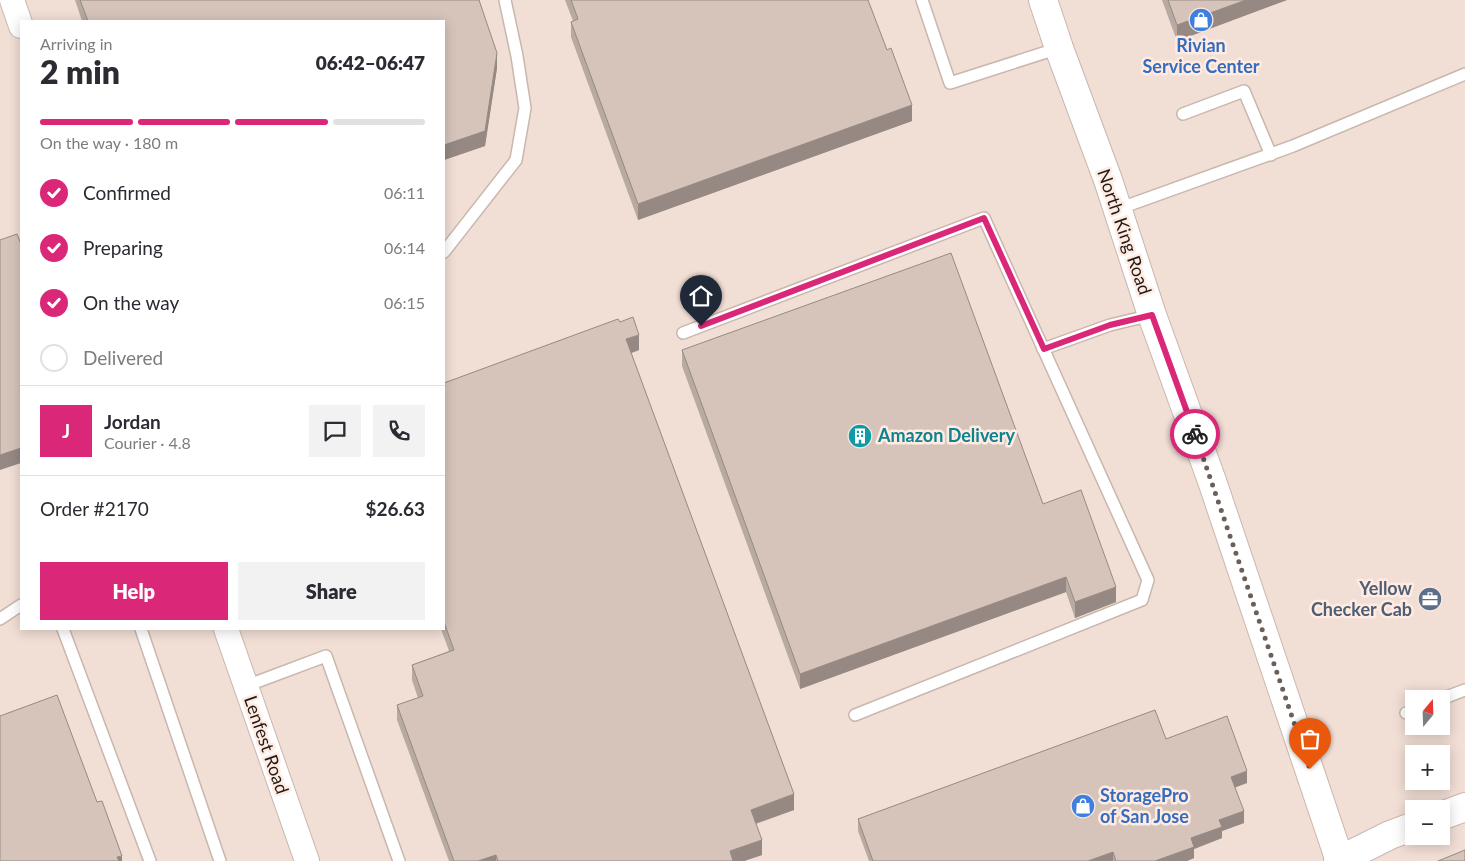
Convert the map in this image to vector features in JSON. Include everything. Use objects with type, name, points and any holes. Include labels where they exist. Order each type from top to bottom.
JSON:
[{"type":"main road","name":"North King Road","points":[[1043,0],[1118,209],[1152,315],[1212,481],[1340,861]]},
{"type":"main road","points":[[1450,813],[1465,807]]},
{"type":"main road","points":[[1340,861],[1390,835],[1405,829]]},
{"type":"street","points":[[12,0],[20,23]]},
{"type":"street","name":"Lenfest Road","points":[[226,630],[307,861]]},
{"type":"lane","points":[[445,251],[516,160],[524,108],[517,56],[505,0]]},
{"type":"lane","points":[[922,0],[950,83],[1059,48]]},
{"type":"lane","points":[[1118,209],[1271,155],[1465,74]]},
{"type":"lane","points":[[1182,114],[1244,91],[1271,155]]},
{"type":"lane","points":[[683,333],[984,218],[1044,349],[1148,580],[1142,600],[855,715]]},
{"type":"lane","points":[[1044,349],[1110,325],[1152,315]]},
{"type":"lane","points":[[0,619],[20,606]]},
{"type":"lane","points":[[63,630],[150,861]]},
{"type":"lane","points":[[141,630],[220,861]]},
{"type":"lane","points":[[246,686],[326,656],[398,861]]},
{"type":"lane","points":[[1450,696],[1465,690]]},
{"type":"building","points":[[80,0],[479,0],[497,53],[485,131],[445,145],[445,20],[88,20]]},
{"type":"building","points":[[571,0],[868,0],[887,50],[891,48],[912,105],[638,204],[571,22],[578,19]]},
{"type":"building","points":[[1168,0],[1246,0],[1177,25]]},
{"type":"building","points":[[17,234],[20,242],[20,448],[0,455],[0,240]]},
{"type":"building","name":"Amazon Delivery","points":[[951,253],[1043,504],[1081,490],[1116,587],[1075,602],[1066,577],[800,674],[682,350]]},
{"type":"building","points":[[633,317],[639,335],[626,339],[794,794],[751,810],[762,840],[730,851],[733,861],[498,861],[496,855],[478,861],[454,861],[397,705],[423,696],[412,665],[454,650],[445,625],[445,383],[618,319],[620,322]]},
{"type":"building","points":[[57,695],[97,802],[102,801],[122,856],[117,857],[119,861],[0,861],[0,716]]},
{"type":"building","name":"StoragePro of San Jose","points":[[1155,710],[1166,739],[1227,716],[1247,771],[1231,777],[1244,811],[1219,820],[1222,827],[1191,838],[1194,847],[1155,861],[1116,861],[1113,852],[1088,861],[873,861],[858,819]]},
{"type":"building","points":[[1465,850],[1465,861],[1438,861]]},
{"type":"way so far","points":[[1195,434],[1310,769]]},
{"type":"place","name":"Rivian Service Center","points":[[1201,20]]},
{"type":"place","name":"Amazon Delivery","points":[[860,436]]},
{"type":"place","name":"Yellow Checker Cab","points":[[1430,599]]},
{"type":"place","name":"StoragePro of San Jose","points":[[1083,806]]},
{"type":"route","points":[[701,326],[984,218],[1044,349],[1110,325],[1152,315],[1195,434]]}]
